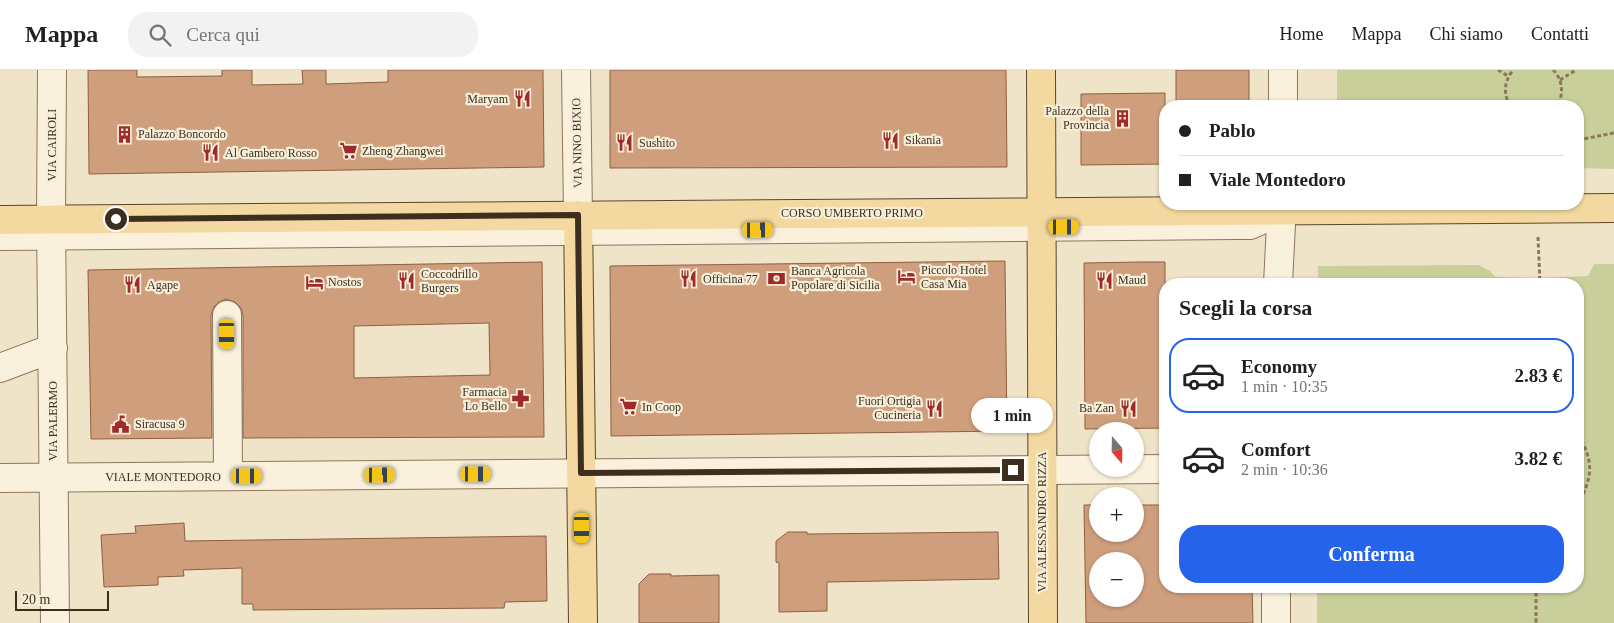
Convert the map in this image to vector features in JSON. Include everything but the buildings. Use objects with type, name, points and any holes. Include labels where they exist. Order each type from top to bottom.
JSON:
[{"type":"main road","name":"VIA ALESSANDRO RIZZA","points":[[1041,70],[1043,623]]},
{"type":"main road","points":[[1584,208],[1614,208]]},
{"type":"main road","points":[[1041,219],[1222,210]]},
{"type":"main road","points":[[0,220],[52,227]]},
{"type":"main road","points":[[578,223],[583,623]]},
{"type":"street","name":"VIA CAIROLI","points":[[52,70],[52,227]]},
{"type":"street","name":"VIA NINO BIXIO","points":[[576,70],[578,223]]},
{"type":"street","points":[[1283,70],[1283,100]]},
{"type":"street","points":[[1278,278],[1282,210]]},
{"type":"street","points":[[0,236],[52,227],[1041,219]]},
{"type":"street","name":"VIA PALERMO","points":[[52,227],[55,623]]},
{"type":"street","points":[[227,315],[228,476]]},
{"type":"street","points":[[0,368],[52,348]]},
{"type":"street","name":"VIALE MONTEDORO","points":[[0,478],[1159,469]]},
{"type":"street","points":[[1276,593],[1276,623]]},
{"type":"path","points":[[1498,70],[1508,76]]},
{"type":"path","points":[[1507,100],[1505,86],[1508,76],[1513,70]]},
{"type":"path","points":[[1554,70],[1560,80],[1562,92],[1559,100]]},
{"type":"path","points":[[1560,80],[1576,70]]},
{"type":"path","points":[[1584,139],[1614,133]]},
{"type":"path","points":[[1537,210],[1540,278]]},
{"type":"path","points":[[1584,445],[1590,461],[1590,476],[1584,493]]},
{"type":"path","points":[[1536,593],[1536,623]]},
{"type":"green space","points":[[1337,70],[1614,70],[1614,169],[1584,168],[1584,100],[1337,100]]},
{"type":"green space","points":[[1594,264],[1614,264],[1614,623],[1317,623],[1317,593],[1584,593],[1584,278],[1540,278],[1588,276]]},
{"type":"green space","points":[[1479,265],[1490,271],[1495,277],[1540,278],[1318,278],[1318,266]]},
{"type":"place","name":"Maryam","points":[[522,99]]},
{"type":"place","name":"Palazzo della Provincia","points":[[1123,118]]},
{"type":"place","name":"Palazzo Boncordo","points":[[124,134]]},
{"type":"place","name":"Sikania","points":[[891,140]]},
{"type":"place","name":"Sushito","points":[[625,143]]},
{"type":"place","name":"Zheng Zhangwei","points":[[348,151]]},
{"type":"place","name":"Al Gambero Rosso","points":[[211,153]]},
{"type":"place","name":"Piccolo Hotel Casa Mia","points":[[907,277]]},
{"type":"place","name":"Banca Agricola Popolare di Sicilia","points":[[777,278]]},
{"type":"place","name":"Officina 77","points":[[689,279]]},
{"type":"place","name":"Maud","points":[[1104,280]]},
{"type":"place","name":"Coccodrillo Burgers","points":[[407,281]]},
{"type":"place","name":"Nostos","points":[[314,282]]},
{"type":"place","name":"Agape","points":[[133,285]]},
{"type":"place","name":"Farmacia Lo Bello","points":[[521,399]]},
{"type":"place","name":"In Coop","points":[[628,407]]},
{"type":"place","name":"Fuori Ortigia Cucineria","points":[[935,408]]},
{"type":"place","name":"Ba Zan","points":[[1128,408]]},
{"type":"place","name":"Siracusa 9","points":[[121,424]]},
{"type":"route","points":[[116,219],[578,215],[581,473],[1013,470]]}]
